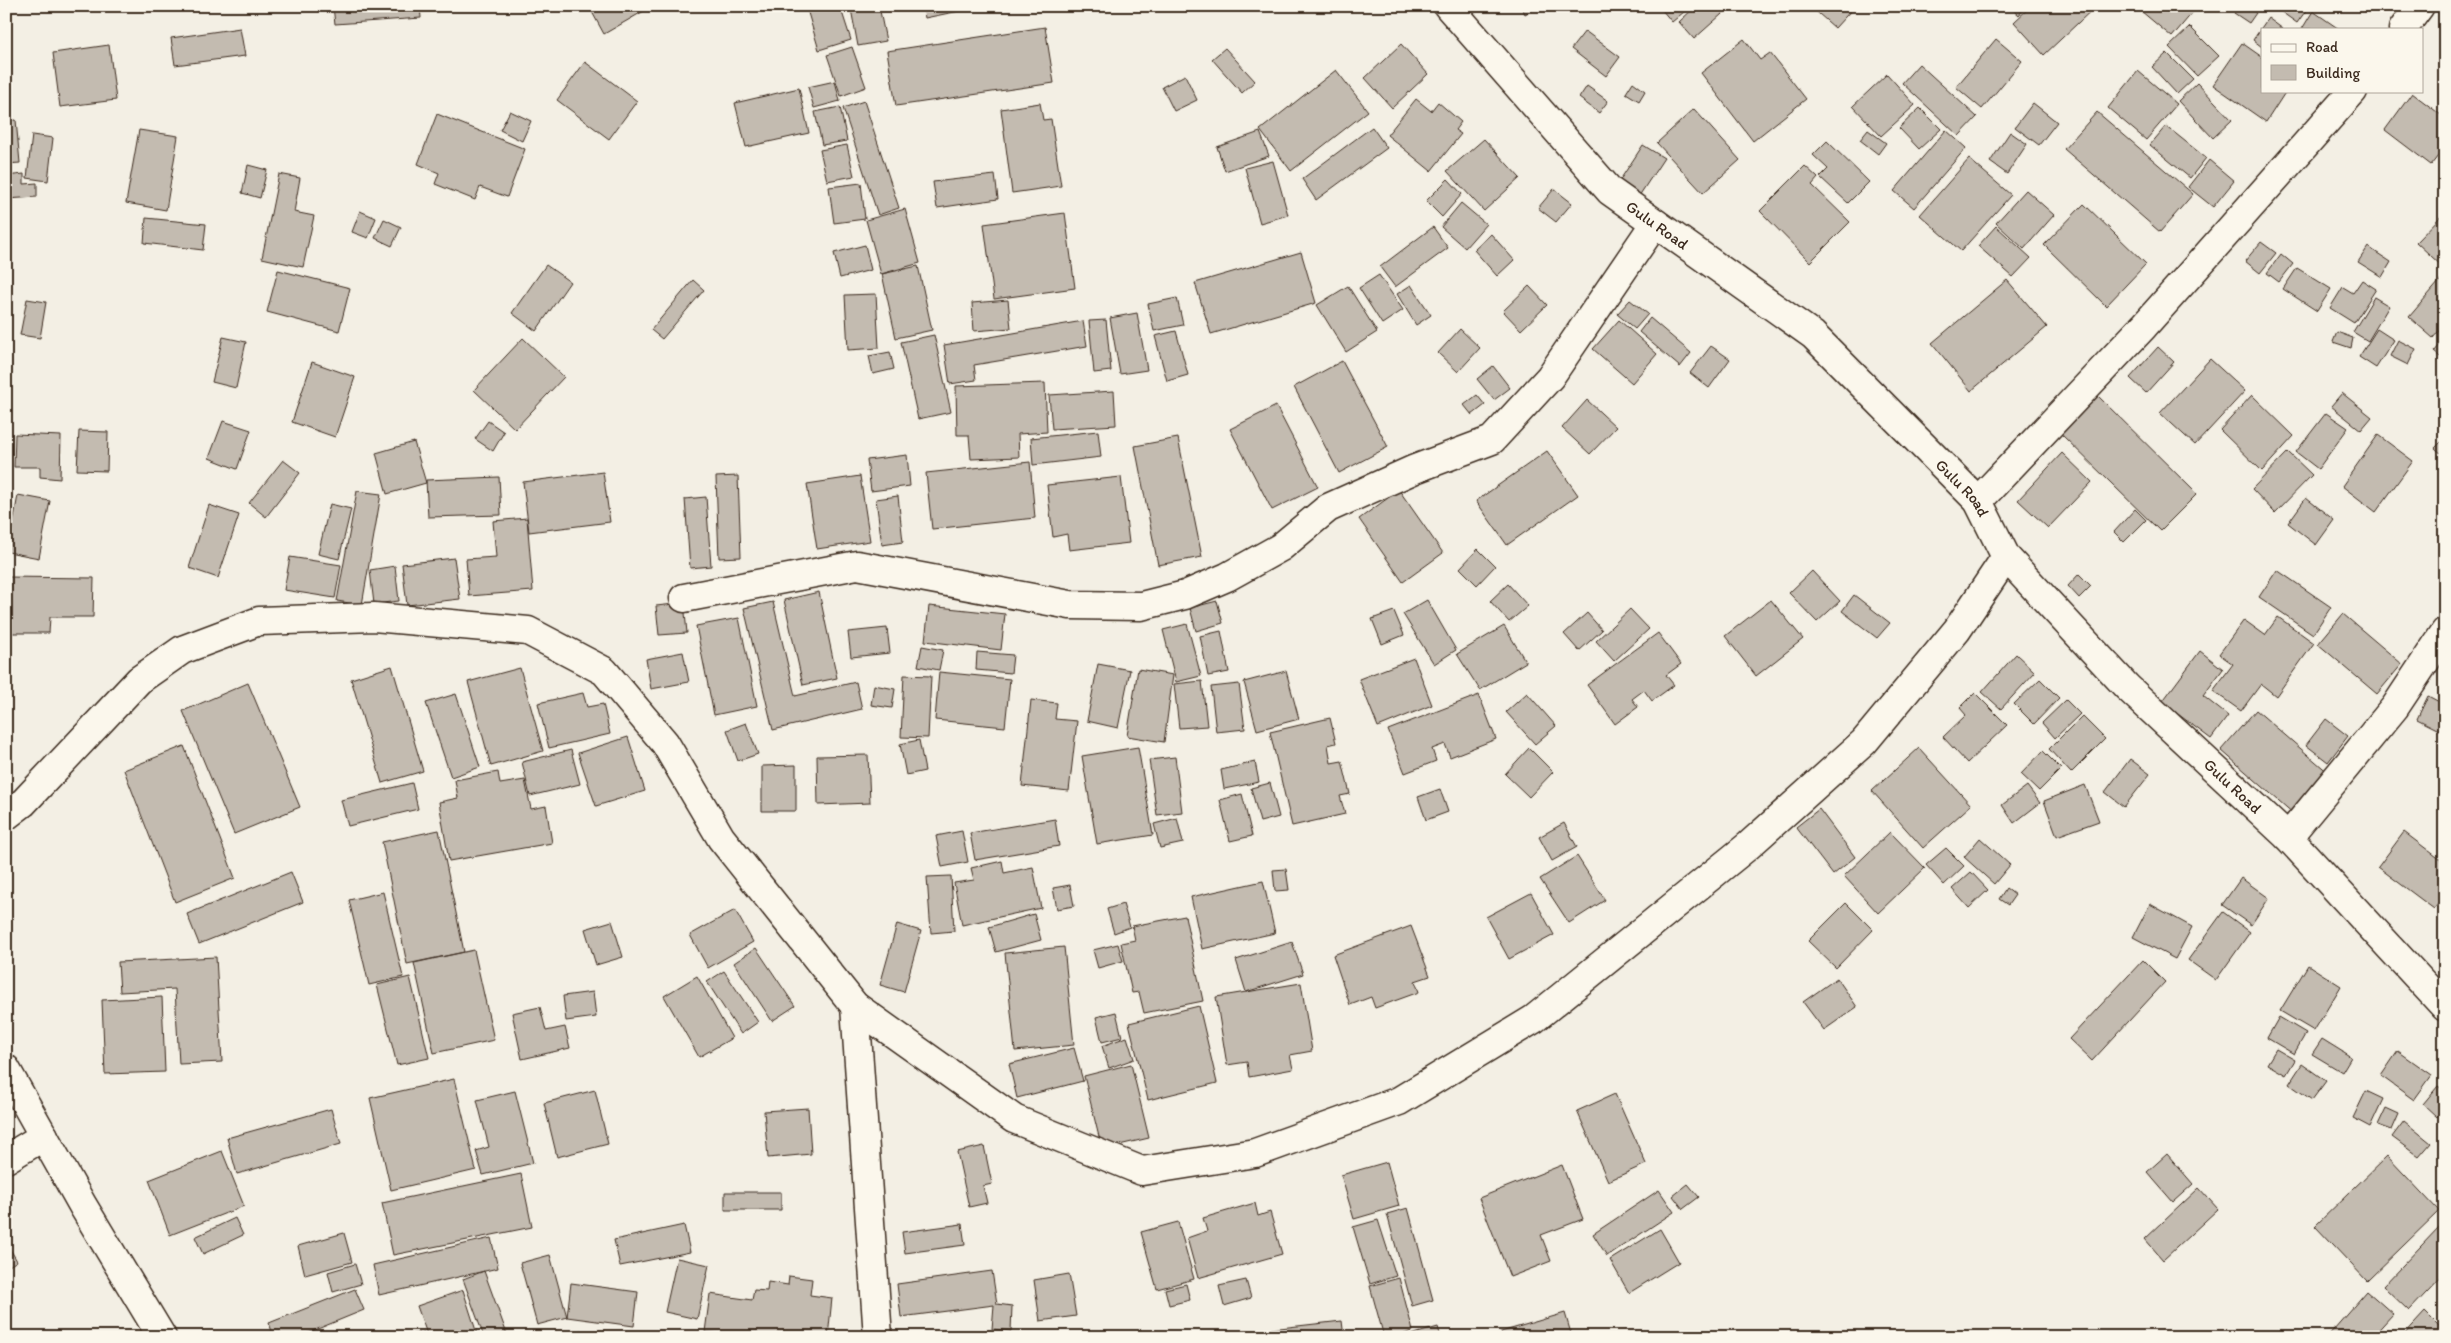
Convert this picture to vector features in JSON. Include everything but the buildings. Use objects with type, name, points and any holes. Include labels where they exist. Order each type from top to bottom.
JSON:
[{"type":"street","name":"Gulu Road","points":[[1448,6],[1610,191],[1813,335],[1978,501],[2006,557],[2127,687],[2288,837],[2444,1007]]},
{"type":"street","points":[[2404,28],[2420,6]]},
{"type":"street","points":[[1978,501],[2144,326],[2351,92]]},
{"type":"street","points":[[684,598],[857,565],[1070,604],[1141,606],[1185,595],[1227,577],[1281,547],[1328,508],[1415,469],[1492,440],[1550,377],[1655,223]]},
{"type":"street","points":[[6,816],[24,803],[140,680],[182,650],[259,621],[374,617],[528,631],[604,671],[666,743],[722,838],[855,1006],[1014,1119],[1142,1171],[1255,1153],[1399,1101],[1534,1019],[1748,846],[1864,742],[1957,630],[2006,557]]},
{"type":"street","points":[[2288,837],[2395,707],[2445,632]]},
{"type":"street","points":[[855,1006],[878,1337]]},
{"type":"street","points":[[6,1069],[162,1337]]},
{"type":"street","points":[[6,1159],[44,1136]]}]
